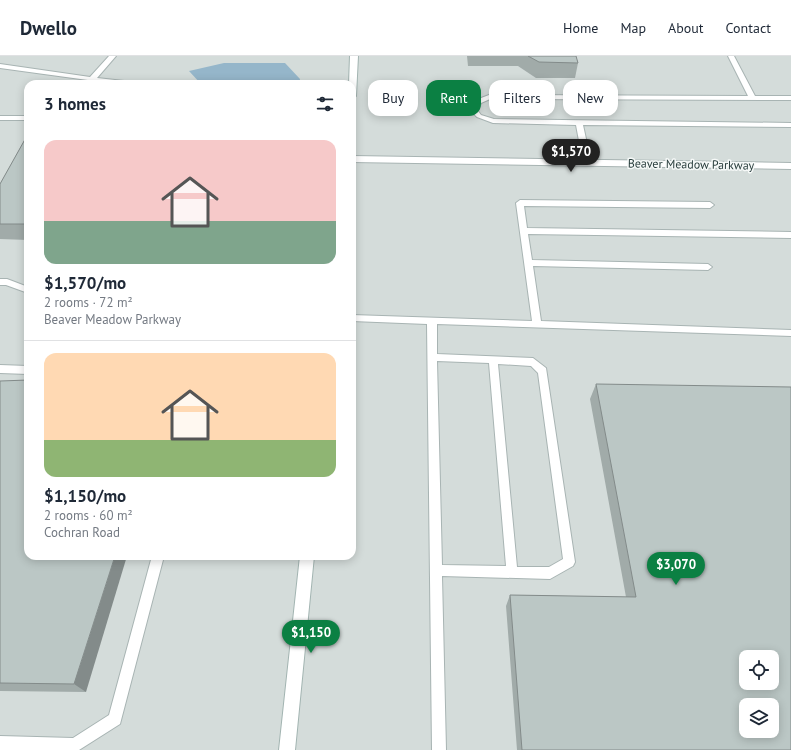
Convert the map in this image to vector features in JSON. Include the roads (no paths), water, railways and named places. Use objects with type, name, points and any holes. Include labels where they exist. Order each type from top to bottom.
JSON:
[{"type":"street","points":[[353,80],[354,56]]},
{"type":"street","name":"Beaver Meadow Parkway","points":[[356,159],[791,166]]},
{"type":"street","points":[[287,750],[306,560]]},
{"type":"lane","points":[[92,79],[113,56]]},
{"type":"lane","points":[[731,56],[753,98]]},
{"type":"lane","points":[[0,66],[100,80]]},
{"type":"lane","points":[[791,98],[489,96],[479,100],[475,105],[474,111],[479,116],[493,121],[791,125]]},
{"type":"lane","points":[[0,118],[24,118]]},
{"type":"lane","points":[[579,123],[587,162]]},
{"type":"lane","points":[[537,324],[520,203],[710,205]]},
{"type":"lane","points":[[524,231],[791,235]]},
{"type":"lane","points":[[528,263],[708,267]]},
{"type":"lane","points":[[0,282],[7,282],[24,288]]},
{"type":"lane","points":[[356,318],[791,333]]},
{"type":"lane","points":[[432,321],[440,750]]},
{"type":"lane","points":[[432,357],[533,362],[543,371],[568,562],[550,573],[436,570]]},
{"type":"lane","points":[[493,360],[512,572]]},
{"type":"lane","points":[[0,369],[24,370]]},
{"type":"lane","points":[[0,743],[74,747],[115,719],[157,560]]},
{"type":"water","points":[[224,63],[285,63],[300,79],[197,80],[189,71]]}]
